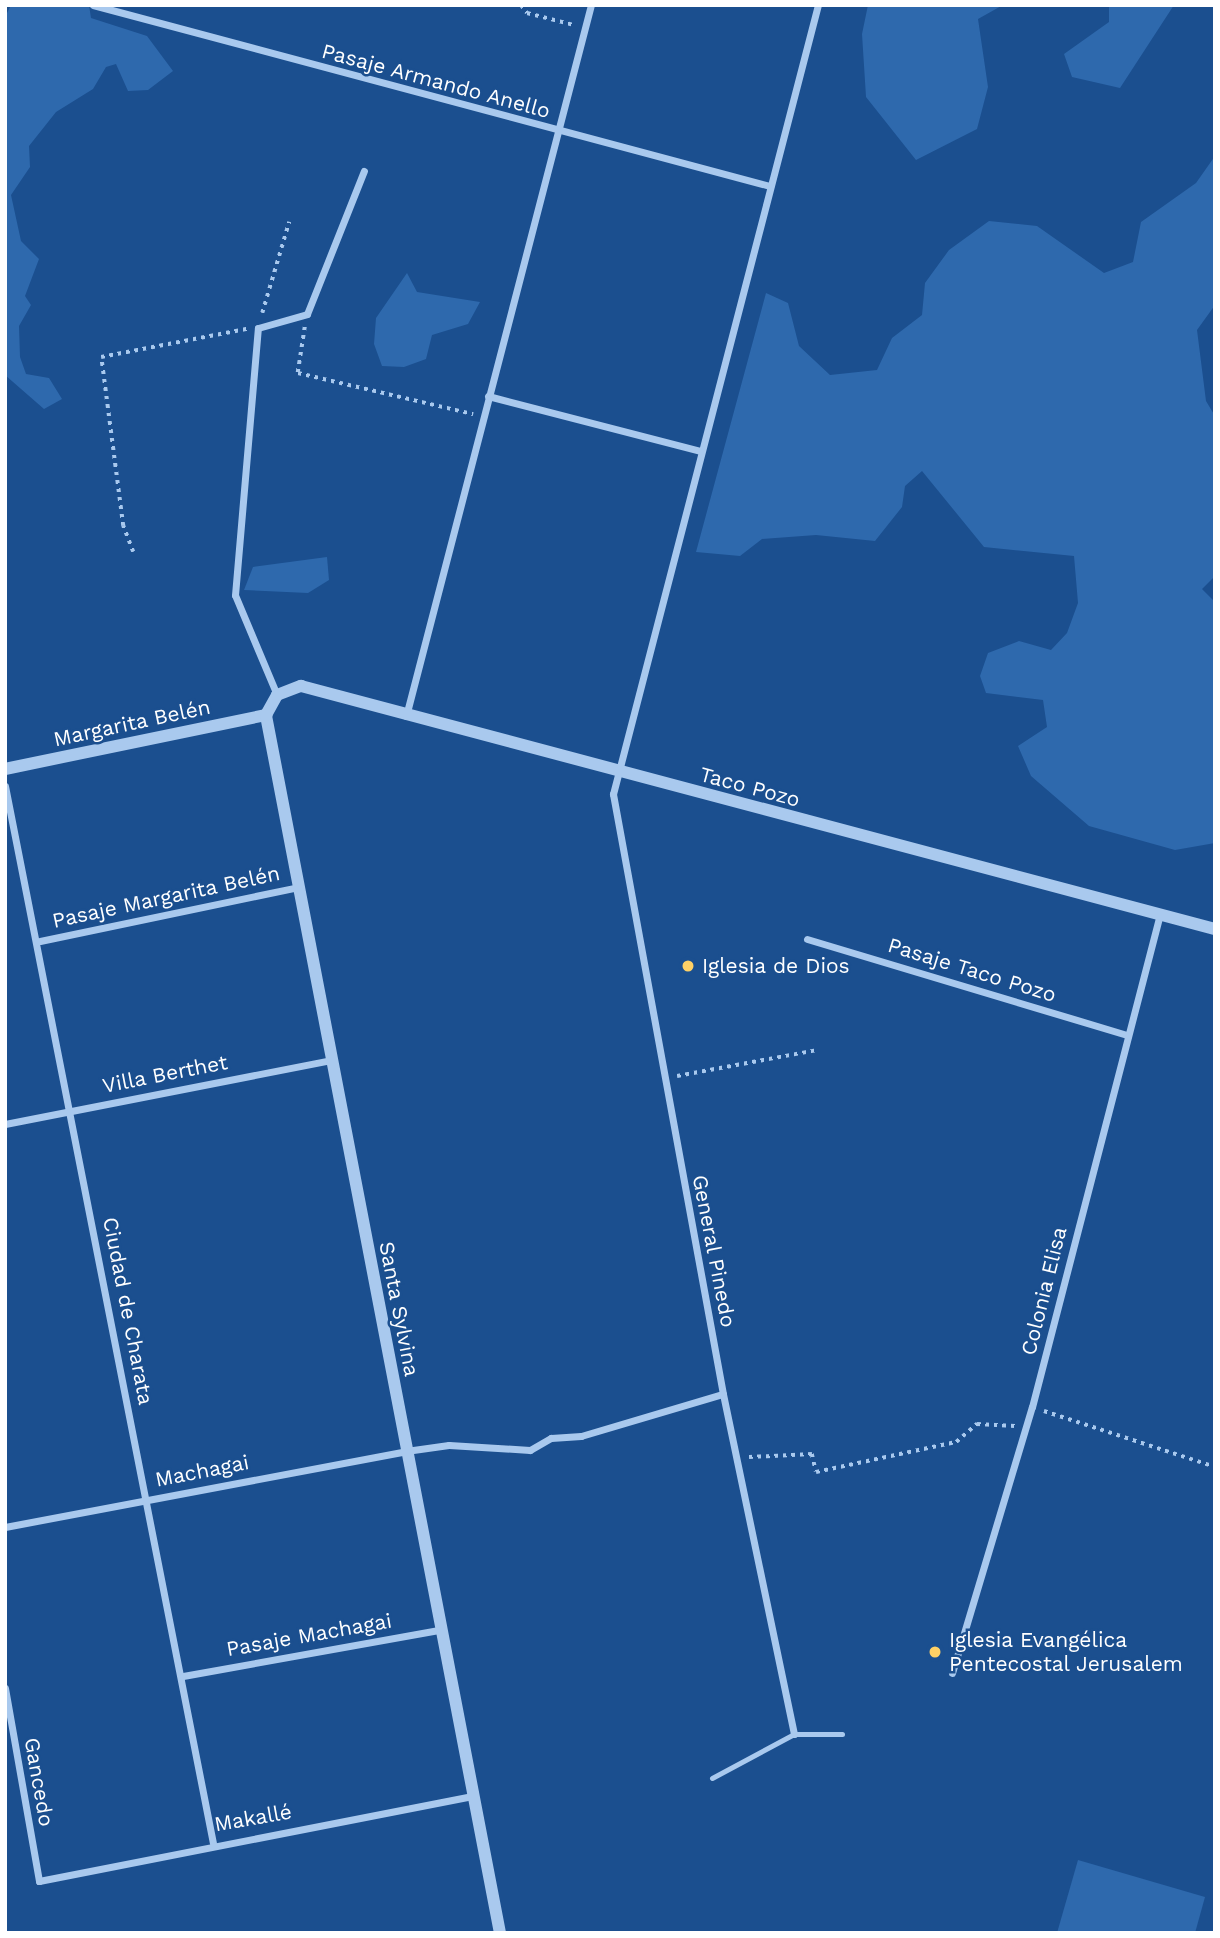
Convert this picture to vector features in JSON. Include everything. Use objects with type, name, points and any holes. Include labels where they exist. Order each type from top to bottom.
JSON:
[{"type":"street","name":"Pasaje Armando Anello","points":[[93,5],[559,133],[770,186]]},
{"type":"street","points":[[128,15],[131,5]]},
{"type":"street","points":[[406,717],[591,5]]},
{"type":"street","name":"General Pinedo","points":[[794,1734],[723,1394],[613,794],[818,5]]},
{"type":"street","points":[[266,715],[277,695],[235,595],[258,328],[307,314],[364,171]]},
{"type":"street","points":[[488,397],[701,451]]},
{"type":"street","name":"Taco Pozo","points":[[277,695],[301,686],[406,717],[1215,929]]},
{"type":"street","name":"Margarita Belén","points":[[5,769],[266,715]]},
{"type":"street","name":"Santa Sylvina","points":[[266,715],[500,1933]]},
{"type":"street","name":"Ciudad de Charata","points":[[5,786],[40,941],[146,1499],[183,1676],[212,1843]]},
{"type":"street","name":"Pasaje Margarita Belén","points":[[40,941],[299,887]]},
{"type":"street","name":"Colonia Elisa","points":[[952,1673],[1032,1407],[1160,914]]},
{"type":"street","name":"Pasaje Taco Pozo","points":[[807,939],[1127,1035]]},
{"type":"street","name":"Villa Berthet","points":[[5,1124],[331,1060]]},
{"type":"street","name":"Machagai","points":[[5,1527],[406,1451],[449,1445],[530,1450],[551,1438],[581,1436],[723,1394]]},
{"type":"street","name":"Pasaje Machagai","points":[[183,1676],[443,1629]]},
{"type":"street","name":"Gancedo","points":[[5,1688],[39,1881]]},
{"type":"street","name":"Makallé","points":[[39,1881],[212,1843],[475,1796]]},
{"type":"lane","points":[[712,1778],[794,1734],[842,1734]]},
{"type":"path","points":[[521,5],[527,13],[584,27]]},
{"type":"path","points":[[133,552],[122,526],[101,356],[258,328],[289,222]]},
{"type":"path","points":[[307,314],[298,373],[484,416]]},
{"type":"path","points":[[665,1079],[817,1050]]},
{"type":"path","points":[[1032,1407],[1215,1467]]},
{"type":"path","points":[[737,1458],[812,1454],[816,1472],[956,1442],[977,1424],[1024,1427]]},
{"type":"shaded area","points":[[11,5],[89,5],[91,18],[147,36],[173,71],[148,90],[128,91],[116,64],[106,67],[93,89],[56,112],[29,146],[30,167],[11,195],[21,241],[39,259],[25,296],[31,305],[19,326],[20,357],[26,374],[49,378],[62,399],[44,409],[5,375],[5,17]]},
{"type":"shaded area","points":[[868,5],[1003,5],[978,19],[988,87],[977,129],[916,160],[866,97],[862,34]]},
{"type":"shaded area","points":[[1109,5],[1174,5],[1120,88],[1072,77],[1064,54],[1109,22]]},
{"type":"shaded area","points":[[1215,156],[1215,305],[1197,330],[1206,401],[1215,416],[1215,576],[1202,589],[1215,602],[1215,843],[1175,850],[1089,826],[1031,776],[1018,746],[1047,727],[1043,700],[986,693],[980,676],[988,653],[1019,641],[1051,650],[1067,633],[1078,603],[1074,556],[984,547],[922,471],[905,486],[902,507],[875,541],[816,535],[762,539],[740,556],[696,552],[766,293],[788,303],[799,346],[830,375],[877,370],[892,338],[922,315],[925,283],[949,250],[989,221],[1037,226],[1104,273],[1133,262],[1141,222],[1196,183]]},
{"type":"shaded area","points":[[407,273],[417,292],[480,302],[468,324],[432,335],[426,359],[404,367],[382,366],[374,344],[376,318]]},
{"type":"shaded area","points":[[327,557],[329,580],[308,593],[244,590],[253,567]]},
{"type":"shaded area","points":[[1078,1860],[1205,1897],[1195,1933],[1057,1933]]},
{"type":"place","name":"Iglesia de Dios","points":[[688,966]]},
{"type":"place","name":"Iglesia Evangélica Pentecostal Jerusalem","points":[[935,1652]]}]
